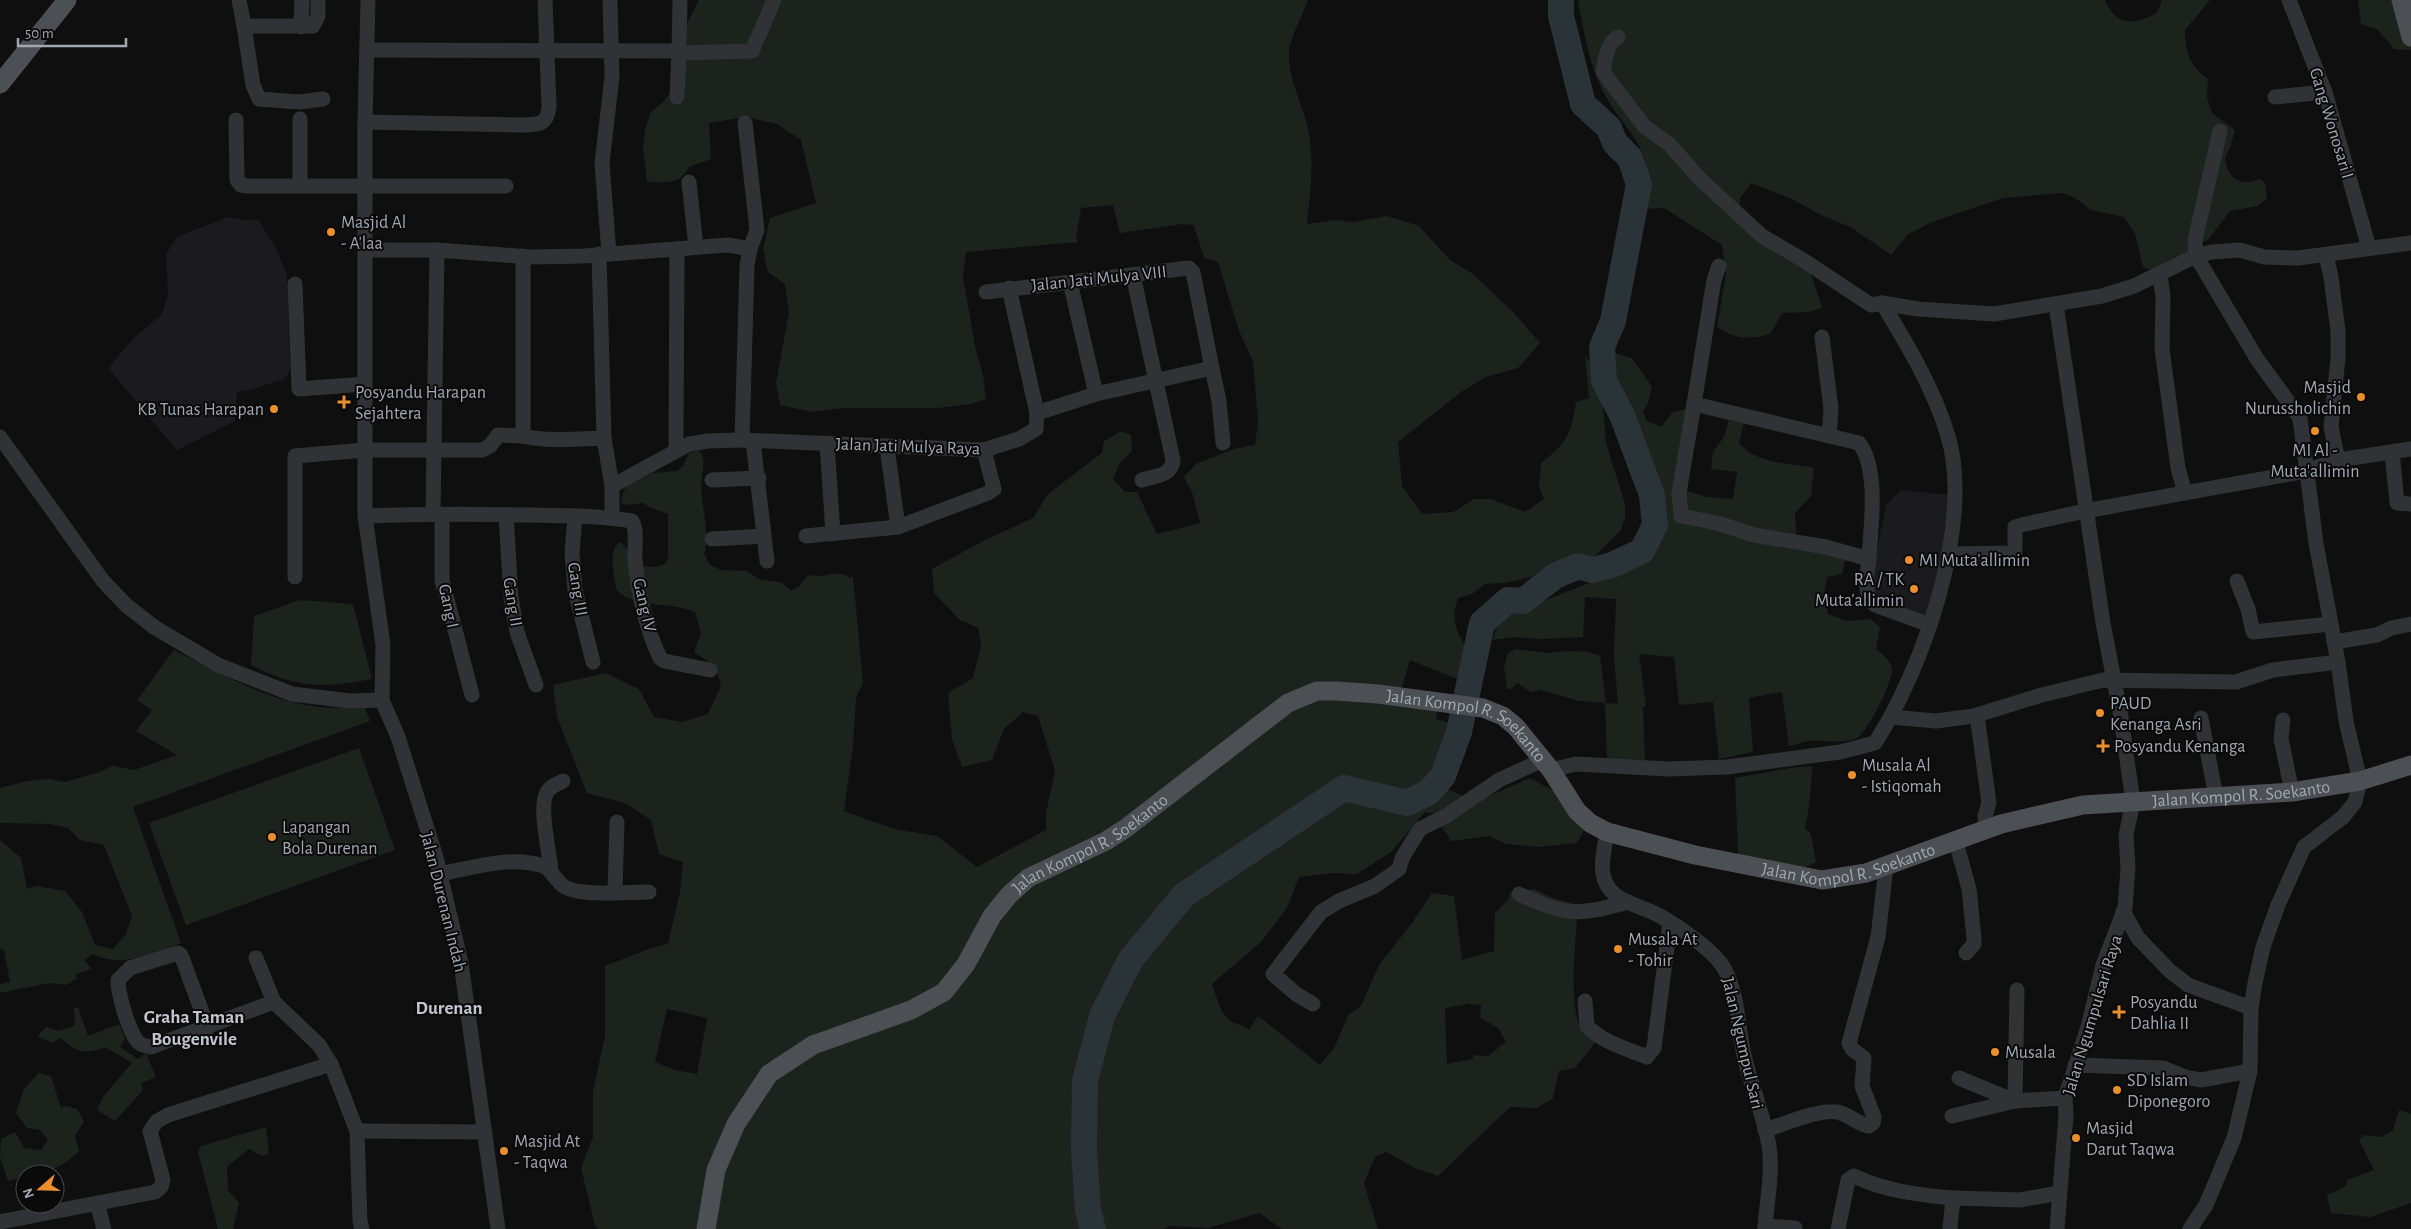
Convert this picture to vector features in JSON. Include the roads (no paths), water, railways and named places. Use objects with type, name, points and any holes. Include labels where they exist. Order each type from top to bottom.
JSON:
[{"type":"main road","points":[[0,84],[67,0]]},
{"type":"main road","points":[[2401,0],[2411,37]]},
{"type":"main road","name":"Jalan Kompol R. Soekanto","points":[[706,1229],[716,1170],[736,1124],[770,1074],[813,1045],[911,1010],[944,992],[966,964],[992,916],[1009,895],[1028,878],[1106,841],[1126,828],[1288,703],[1317,691],[1336,691],[1483,708],[1503,716],[1510,722],[1547,765],[1577,811],[1590,823],[1607,832],[1657,846],[1822,880],[1844,878],[1886,867],[1986,830],[2032,816],[2082,805],[2292,792],[2360,781],[2411,765]]},
{"type":"street","points":[[239,0],[254,92],[259,100],[299,102],[323,99]]},
{"type":"street","points":[[302,0],[307,26]]},
{"type":"street","points":[[244,26],[307,26],[318,16],[318,0]]},
{"type":"street","points":[[0,437],[102,581],[126,605],[154,627],[218,665],[292,694],[350,701],[382,700],[384,645],[366,516],[364,384],[365,122],[368,0]]},
{"type":"street","points":[[365,122],[520,125],[536,125],[544,122],[548,116],[549,107],[545,49],[545,0]]},
{"type":"street","points":[[366,516],[438,514],[612,518],[612,486],[604,438],[602,164],[612,76],[610,0]]},
{"type":"street","points":[[677,97],[680,0]]},
{"type":"street","points":[[368,50],[610,49],[679,52],[752,51],[774,0]]},
{"type":"street","name":"Gang Wonosari I","points":[[2289,0],[2324,92],[2369,248]]},
{"type":"street","points":[[1618,37],[1614,39],[1606,55],[1603,72],[1644,126],[1670,145],[1700,179],[1762,236],[1803,260],[1871,305],[1882,303],[1918,309],[1994,314],[2102,296],[2160,275],[2196,256],[2229,249],[2264,257],[2298,258],[2411,243]]},
{"type":"street","points":[[2275,97],[2324,92]]},
{"type":"street","points":[[300,119],[300,186]]},
{"type":"street","points":[[236,120],[235,167],[237,180],[241,185],[506,186]]},
{"type":"street","points":[[745,123],[757,230],[750,248],[747,265],[748,440],[759,478],[767,561]]},
{"type":"street","points":[[2190,1229],[2206,1205],[2234,1138],[2250,1072],[2250,1008],[2264,947],[2297,859],[2304,847],[2343,817],[2355,802],[2360,781],[2346,720],[2338,662],[2316,543],[2300,418],[2258,359],[2196,256],[2195,240],[2220,131]]},
{"type":"street","points":[[689,182],[696,248]]},
{"type":"street","points":[[366,250],[437,250],[523,256],[604,254],[735,246],[750,248]]},
{"type":"street","points":[[676,249],[676,449]]},
{"type":"street","name":"Gang I","points":[[437,250],[434,452],[442,580],[472,695]]},
{"type":"street","points":[[2326,255],[2331,277],[2338,331],[2338,358],[2331,428],[2338,460]]},
{"type":"street","points":[[523,256],[523,436]]},
{"type":"street","points":[[1720,266],[1714,280],[1679,493],[1681,516],[1717,523],[1754,535],[1826,547],[1869,559]]},
{"type":"street","name":"Jalan Jati Mulya VIII","points":[[986,292],[1189,268],[1193,272],[1212,368]]},
{"type":"street","points":[[1133,275],[1173,465],[1168,472],[1142,480]]},
{"type":"street","points":[[2160,275],[2163,297],[2162,349],[2178,468],[2185,493]]},
{"type":"street","points":[[1070,282],[1096,394]]},
{"type":"street","points":[[295,284],[299,388],[364,384]]},
{"type":"street","points":[[1009,288],[1037,412],[1096,394],[1212,368],[1219,401],[1223,443]]},
{"type":"street","points":[[1313,1004],[1296,994],[1273,974],[1321,912],[1339,901],[1375,886],[1399,869],[1402,858],[1420,829],[1446,816],[1499,780],[1547,765],[1576,764],[1668,770],[1727,767],[1786,761],[1873,746],[1891,717],[1949,577],[1948,554],[1954,508],[1955,478],[1948,437],[1935,401],[1903,337],[1882,303]]},
{"type":"street","points":[[2056,304],[2086,511],[2113,681],[2121,717],[2133,802]]},
{"type":"street","points":[[1822,337],[1831,408],[1829,436]]},
{"type":"street","points":[[1694,404],[1859,443],[1868,459],[1872,491],[1866,588],[1869,598],[1876,605],[1930,624]]},
{"type":"street","name":"Jalan Jati Mulya Raya","points":[[612,486],[640,472],[676,449],[708,440],[984,450],[1018,439],[1033,431],[1037,425],[1037,412]]},
{"type":"street","points":[[294,577],[295,456],[365,450],[434,452],[482,450],[490,446],[498,435],[536,438],[604,438]]},
{"type":"street","points":[[827,443],[833,534]]},
{"type":"street","points":[[887,447],[898,527]]},
{"type":"street","points":[[806,536],[898,527],[972,500],[994,489],[984,450]]},
{"type":"street","points":[[1948,554],[2012,553],[2015,551],[2016,526],[2086,511],[2306,471],[2338,460],[2411,450]]},
{"type":"street","points":[[2392,452],[2397,503],[2411,504]]},
{"type":"street","points":[[712,480],[759,478]]},
{"type":"street","name":"Gang II","points":[[506,515],[511,597],[517,632],[536,685]]},
{"type":"street","name":"Gang III","points":[[574,516],[572,553],[575,590],[593,662]]},
{"type":"street","name":"Gang IV","points":[[612,518],[634,523],[635,558],[640,590],[660,658],[664,661],[710,670]]},
{"type":"street","points":[[712,539],[764,536]]},
{"type":"street","points":[[2237,581],[2248,609],[2252,632],[2331,624]]},
{"type":"street","points":[[2334,642],[2376,635],[2391,628],[2411,624]]},
{"type":"street","points":[[1891,717],[1936,721],[1977,715],[2081,685],[2113,681],[2236,682],[2273,670],[2338,662]]},
{"type":"street","name":"Jalan Durenan Indah","points":[[382,700],[398,737],[440,874],[461,963],[498,1229]]},
{"type":"street","points":[[1977,715],[1988,801],[1985,816],[1986,830]]},
{"type":"street","points":[[2200,718],[2216,797]]},
{"type":"street","points":[[2283,720],[2281,739],[2292,792]]},
{"type":"street","points":[[551,872],[544,808],[545,794],[551,786],[563,781]]},
{"type":"street","name":"Jalan Ngumpulsari Raya","points":[[2057,1229],[2066,1115],[2065,1098],[2088,1027],[2103,965],[2123,911],[2128,868],[2126,835],[2133,802]]},
{"type":"street","points":[[615,893],[617,822]]},
{"type":"street","name":"Jalan Ngumpul Sari","points":[[1607,832],[1602,867],[1605,881],[1609,888],[1628,902],[1661,916],[1717,960],[1725,969],[1732,988],[1744,1056],[1769,1148],[1770,1170],[1765,1227]]},
{"type":"street","points":[[1956,842],[1969,889],[1974,938],[1974,944],[1966,953]]},
{"type":"street","points":[[440,874],[513,862],[533,863],[546,867],[563,886],[588,892],[649,892]]},
{"type":"street","points":[[1765,1130],[1824,1112],[1838,1112],[1869,1126],[1872,1123],[1874,1117],[1862,1086],[1864,1058],[1852,1049],[1849,1043],[1878,936],[1886,867]]},
{"type":"street","points":[[1519,894],[1568,912],[1595,912],[1628,902]]},
{"type":"street","points":[[2123,911],[2138,938],[2170,971],[2188,986],[2250,1008]]},
{"type":"street","points":[[1585,1001],[1587,1026],[1592,1032],[1610,1042],[1647,1057],[1654,1048],[1670,923]]},
{"type":"street","points":[[208,1028],[181,955],[178,953],[130,968],[118,980],[119,995],[135,1037],[142,1045],[158,1045],[208,1028],[274,1002]]},
{"type":"street","points":[[256,958],[274,1002],[319,1045],[331,1064],[357,1131],[360,1221],[362,1229]]},
{"type":"street","points":[[2015,1101],[2017,990]]},
{"type":"street","points":[[0,1222],[36,1222],[97,1203],[155,1192],[161,1187],[163,1180],[150,1132],[157,1121],[177,1112],[331,1064]]},
{"type":"street","points":[[2075,1065],[2163,1068],[2185,1078],[2201,1080],[2250,1072]]},
{"type":"street","points":[[1959,1078],[2015,1101]]},
{"type":"street","points":[[1952,1116],[2015,1101],[2065,1098]]},
{"type":"street","points":[[357,1131],[484,1132]]},
{"type":"street","points":[[1838,1229],[1848,1180],[1854,1176],[1874,1186],[1922,1195],[1953,1198],[2020,1200],[2059,1193]]},
{"type":"street","points":[[1950,1229],[1953,1198]]},
{"type":"street","points":[[97,1203],[104,1229]]},
{"type":"street","points":[[1765,1227],[1795,1228]]},
{"type":"waterway","points":[[1093,1229],[1088,1210],[1084,1150],[1085,1081],[1102,1016],[1131,959],[1184,895],[1344,788],[1407,803],[1429,792],[1443,776],[1459,732],[1482,623],[1508,600],[1523,601],[1555,576],[1578,566],[1592,570],[1612,565],[1642,551],[1655,525],[1652,495],[1622,415],[1604,381],[1602,347],[1613,321],[1639,184],[1630,158],[1615,143],[1609,128],[1583,104],[1561,16],[1561,0]]},
{"type":"place","name":"Masjid Al - A'laa","points":[[331,232]]},
{"type":"place","name":"Masjid Nurussholichin","points":[[2361,397]]},
{"type":"place","name":"Posyandu Harapan Sejahtera","points":[[344,402]]},
{"type":"place","name":"KB Tunas Harapan","points":[[274,409]]},
{"type":"place","name":"MI Al - Muta'allimin","points":[[2315,431]]},
{"type":"place","name":"MI Muta'allimin","points":[[1909,560]]},
{"type":"place","name":"RA / TK Muta'allimin","points":[[1914,589]]},
{"type":"place","name":"PAUD Kenanga Asri","points":[[2100,713]]},
{"type":"place","name":"Posyandu Kenanga","points":[[2103,746]]},
{"type":"place","name":"Musala Al - Istiqomah","points":[[1852,775]]},
{"type":"place","name":"Lapangan Bola Durenan","points":[[272,837]]},
{"type":"place","name":"Musala At - Tohir","points":[[1618,949]]},
{"type":"place","name":"Posyandu Dahlia II","points":[[2119,1012]]},
{"type":"place","name":"Musala","points":[[1995,1052]]},
{"type":"place","name":"SD Islam Diponegoro","points":[[2117,1090]]},
{"type":"place","name":"Masjid Darut Taqwa","points":[[2076,1138]]},
{"type":"place","name":"Masjid At - Taqwa","points":[[504,1151]]},
{"type":"district","name":"Durenan","points":[[449,1007]]},
{"type":"district","name":"Graha Taman Bougenvile","points":[[194,1027]]}]
